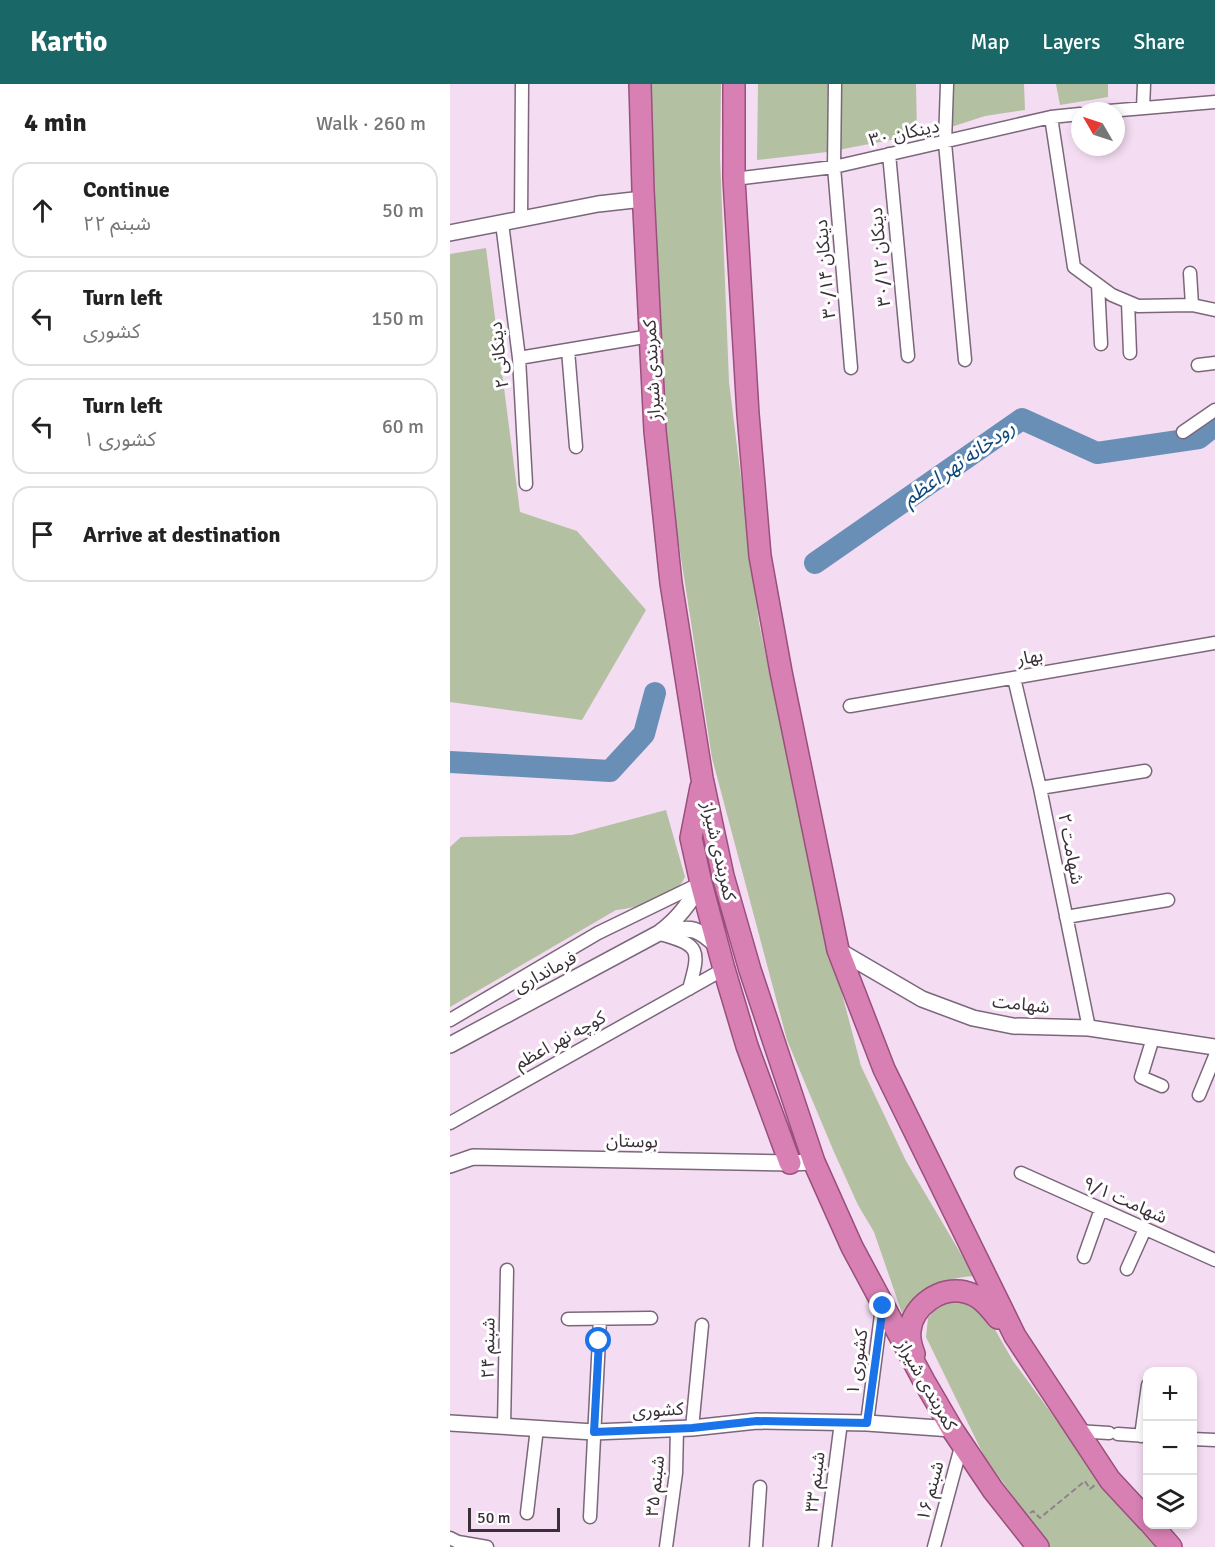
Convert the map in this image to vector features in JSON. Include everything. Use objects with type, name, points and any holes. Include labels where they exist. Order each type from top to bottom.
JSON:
[{"type":"highway","name":"کمربندی شیراز","points":[[640,84],[643,199],[655,430],[670,583],[702,778],[723,876],[754,981],[814,1162],[852,1247],[924,1381],[957,1436],[993,1490],[1038,1547]]},
{"type":"highway","points":[[734,84],[734,179],[748,414],[760,556],[781,672],[838,950],[884,1069],[1015,1336],[1106,1474],[1143,1515]]},
{"type":"highway","points":[[702,778],[690,838],[724,969],[747,1046],[790,1163]]},
{"type":"highway","points":[[924,1381],[910,1342],[910,1328],[921,1307],[935,1296],[951,1290],[967,1292],[980,1298],[1015,1336]]},
{"type":"highway","points":[[1155,1529],[1171,1547]]},
{"type":"street","points":[[521,219],[522,84]]},
{"type":"street","name":"۳۰/۱۴ دینکان","points":[[835,84],[834,166],[850,368]]},
{"type":"street","points":[[947,84],[945,143],[964,360]]},
{"type":"street","points":[[1143,108],[1144,84]]},
{"type":"street","points":[[1125,110],[1215,102]]},
{"type":"street","name":"۳۰ دینکان","points":[[734,179],[834,166],[945,143],[1051,117],[1071,115]]},
{"type":"street","points":[[1051,117],[1074,267],[1112,295],[1138,306],[1192,305],[1215,310]]},
{"type":"street","name":"۳۰/۱۲ دینکان","points":[[889,154],[908,356]]},
{"type":"street","points":[[450,233],[597,204],[643,199]]},
{"type":"street","name":"۲ دینکانی","points":[[502,223],[519,358],[526,484]]},
{"type":"street","points":[[1190,273],[1192,305]]},
{"type":"street","points":[[1098,285],[1101,344]]},
{"type":"street","points":[[1128,302],[1130,353]]},
{"type":"street","points":[[519,358],[650,336]]},
{"type":"street","points":[[568,350],[576,447]]},
{"type":"street","points":[[1198,365],[1215,363]]},
{"type":"street","points":[[1183,432],[1215,410]]},
{"type":"street","name":"بهار","points":[[850,706],[1215,643]]},
{"type":"street","name":"۲ شهامت","points":[[1014,678],[1040,788],[1089,1028]]},
{"type":"street","points":[[1040,788],[1145,771]]},
{"type":"street","points":[[450,1020],[598,933],[701,883]]},
{"type":"street","name":"فرمانداری","points":[[450,1045],[659,933],[677,919],[701,883]]},
{"type":"street","points":[[1066,917],[1168,900]]},
{"type":"street","name":"فرمانداری","points":[[659,933],[684,928],[694,930],[705,935],[718,947]]},
{"type":"street","points":[[659,933],[684,940],[694,950],[696,962],[688,989]]},
{"type":"street","name":"شهامت","points":[[838,950],[922,999],[973,1018],[1013,1026],[1089,1028],[1215,1047]]},
{"type":"street","name":"کوچه نهر اعظم","points":[[450,1123],[724,969]]},
{"type":"street","points":[[1153,1038],[1142,1077],[1162,1086]]},
{"type":"street","points":[[1199,1095],[1215,1056]]},
{"type":"street","name":"بوستان","points":[[450,1165],[472,1157],[814,1162]]},
{"type":"street","name":"۹/۱ شهامت","points":[[1021,1173],[1215,1260]]},
{"type":"street","points":[[1084,1257],[1101,1209]]},
{"type":"street","points":[[1127,1269],[1145,1229]]},
{"type":"street","name":"۲۴ شبنم","points":[[504,1427],[507,1270]]},
{"type":"street","name":"۱ کشوری","points":[[867,1423],[883,1306]]},
{"type":"street","points":[[568,1319],[651,1318]]},
{"type":"street","points":[[590,1517],[600,1319]]},
{"type":"street","name":"۳۵ شبنم","points":[[666,1547],[676,1473],[702,1325]]},
{"type":"street","name":"کشوری","points":[[450,1423],[594,1432],[684,1428],[757,1421],[841,1422],[867,1423],[957,1436]]},
{"type":"street","name":"۳۳ شبنم","points":[[825,1547],[841,1422]]},
{"type":"street","points":[[527,1513],[537,1428]]},
{"type":"street","points":[[1076,1431],[1143,1436]]},
{"type":"street","name":"۱۶ شبنم","points":[[934,1547],[957,1436]]},
{"type":"street","points":[[1197,1439],[1215,1440]]},
{"type":"street","points":[[756,1547],[760,1487]]},
{"type":"street","points":[[450,1538],[458,1542],[487,1547]]},
{"type":"path","points":[[1017,1520],[1033,1511],[1040,1518],[1085,1481],[1090,1489],[1106,1474]]},
{"type":"green space","points":[[651,84],[721,84],[720,157],[729,382],[759,623],[818,902],[861,1066],[906,1161],[974,1276],[951,1279],[934,1287],[918,1299],[903,1316],[874,1232],[858,1205],[787,1040],[712,758],[666,461],[651,154]]},
{"type":"green space","points":[[758,84],[916,84],[917,135],[827,152],[757,160]]},
{"type":"green space","points":[[945,84],[1024,84],[1025,110],[985,116],[948,128]]},
{"type":"green space","points":[[1056,84],[1108,84],[1108,97],[1060,105]]},
{"type":"green space","points":[[486,248],[520,512],[577,531],[646,610],[582,720],[450,702],[450,254]]},
{"type":"green space","points":[[666,810],[685,877],[680,885],[665,897],[655,901],[616,910],[450,1007],[450,847],[461,837],[572,835]]},
{"type":"green space","points":[[959,1298],[986,1314],[1013,1361],[1088,1463],[1161,1547],[1050,1547],[984,1456],[926,1337],[928,1318],[943,1300]]},
{"type":"waterway","name":"رودخانه نهر اعظم","points":[[815,563],[1022,419],[1097,453],[1199,438],[1215,425]]},
{"type":"waterway","name":"رودخانه نهر اعظم","points":[[450,762],[610,771],[644,734],[655,693]]},
{"type":"route","points":[[599,1341],[594,1432],[692,1428],[757,1421],[867,1423],[883,1306]]}]
